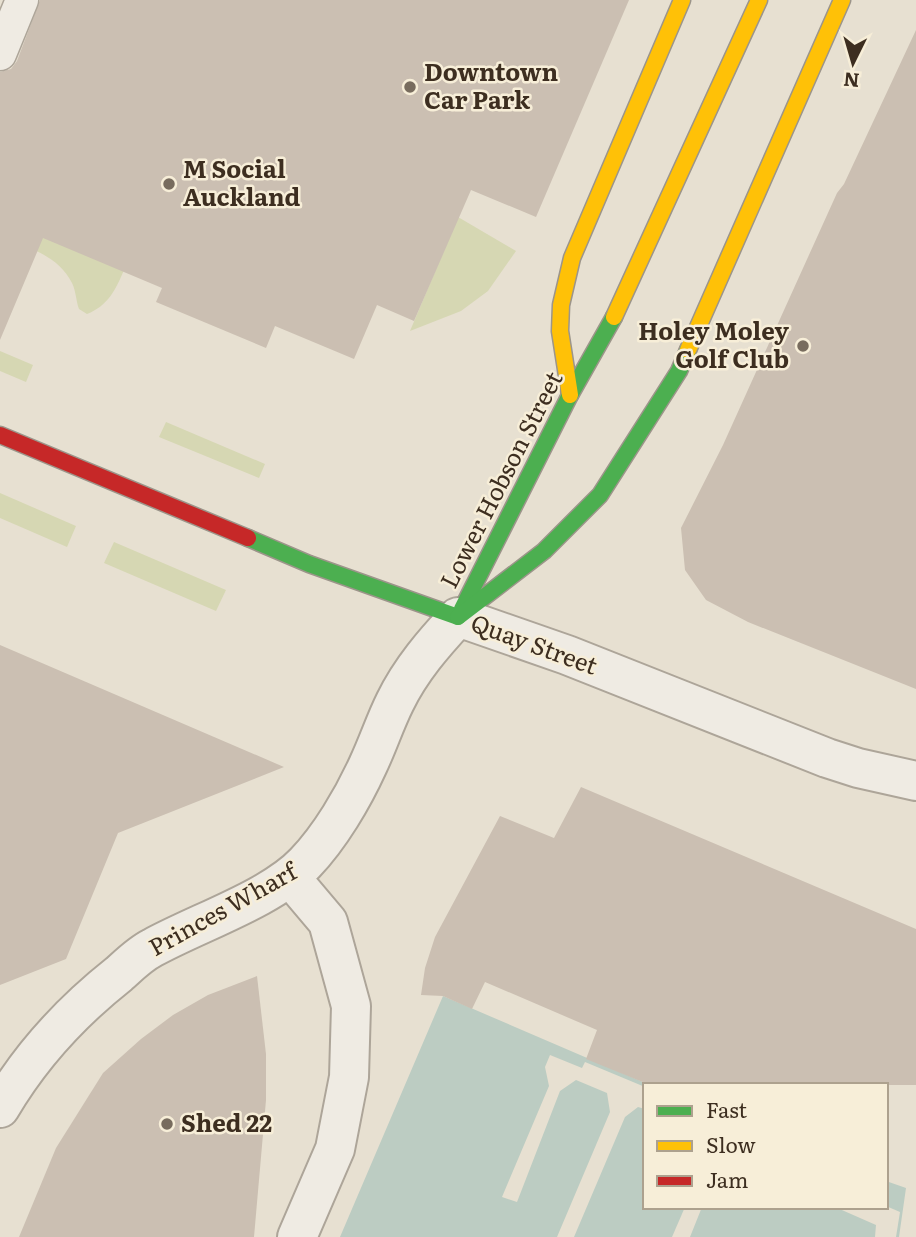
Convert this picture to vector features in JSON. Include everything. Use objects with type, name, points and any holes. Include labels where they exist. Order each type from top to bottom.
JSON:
[{"type":"main road","points":[[570,395],[560,331],[561,305],[572,258],[682,0]]},
{"type":"main road","name":"Lower Hobson Street","points":[[458,617],[570,395],[623,302],[759,0]]},
{"type":"main road","name":"Lower Hobson Street","points":[[458,617],[544,551],[574,524],[600,495],[679,371],[842,0]]},
{"type":"main road","name":"Quay Street","points":[[0,435],[309,564],[458,617]]},
{"type":"street","name":"Quay Street","points":[[458,617],[567,654],[827,758],[916,781]]},
{"type":"street","name":"Princes Wharf","points":[[0,1108],[16,1081],[53,1034],[97,991],[150,949],[290,877],[319,847],[368,765],[396,701],[413,671],[458,617]]},
{"type":"street","points":[[290,877],[328,922],[351,1006],[349,1077],[335,1149],[297,1237]]},
{"type":"lane","points":[[1,54],[22,0]]},
{"type":"green space","points":[[458,217],[516,251],[488,291],[461,311],[410,331]]},
{"type":"green space","points":[[0,220],[124,270],[106,302],[87,314],[79,309],[72,283],[59,265],[31,248],[0,236]]},
{"type":"green space","points":[[0,351],[33,365],[26,382],[0,371]]},
{"type":"green space","points":[[166,422],[265,464],[259,478],[159,437]]},
{"type":"green space","points":[[0,493],[76,526],[67,547],[0,518]]},
{"type":"green space","points":[[114,542],[226,590],[216,611],[104,563]]},
{"type":"shaded area","points":[[443,996],[645,1083],[643,1083],[643,1209],[888,1209],[888,1182],[906,1188],[899,1237],[340,1237]]},
{"type":"pier","points":[[550,1055],[582,1068],[585,1062],[643,1086],[643,1108],[638,1107],[625,1117],[574,1237],[557,1237],[610,1112],[607,1093],[576,1080],[560,1091],[517,1202],[502,1197],[549,1086],[545,1067]]},
{"type":"pier","points":[[888,1207],[900,1212],[896,1237],[875,1237],[876,1225],[840,1209],[888,1209]]},
{"type":"pier","points":[[684,1209],[701,1209],[690,1237],[672,1237]]},
{"type":"building","points":[[40,0],[629,0],[536,217],[471,190],[414,321],[377,305],[354,359],[275,326],[266,348],[156,302],[162,288],[43,238],[0,340],[0,72],[11,69],[17,61]]},
{"type":"building","points":[[916,30],[916,689],[748,622],[706,600],[685,570],[681,528],[723,445],[837,193],[844,184]]},
{"type":"building","points":[[0,645],[284,767],[118,833],[66,959],[0,985]]},
{"type":"building","points":[[581,787],[916,929],[916,1085],[645,1083],[586,1059],[597,1030],[485,982],[472,1009],[443,996],[421,995],[425,968],[435,937],[500,816],[554,838]]},
{"type":"building","name":"Shed 22","points":[[257,976],[266,1054],[266,1100],[254,1237],[19,1237],[56,1148],[103,1073],[173,1015],[208,995]]},
{"type":"traffic: fast","points":[[462,609],[570,395],[614,317]]},
{"type":"traffic: fast","points":[[458,617],[544,551],[600,495],[679,371],[688,350]]},
{"type":"traffic: fast","points":[[248,538],[309,564],[458,617]]},
{"type":"traffic: slow","points":[[570,395],[560,331],[561,305],[572,258],[682,0]]},
{"type":"traffic: slow","points":[[614,317],[759,0]]},
{"type":"traffic: slow","points":[[688,350],[842,0]]},
{"type":"traffic: jam","points":[[0,435],[248,538]]},
{"type":"place","name":"Downtown Car Park","points":[[410,87]]},
{"type":"place","name":"M Social Auckland","points":[[169,184]]},
{"type":"place","name":"Holey Moley Golf Club","points":[[803,346]]},
{"type":"place","name":"Shed 22","points":[[167,1124]]}]
